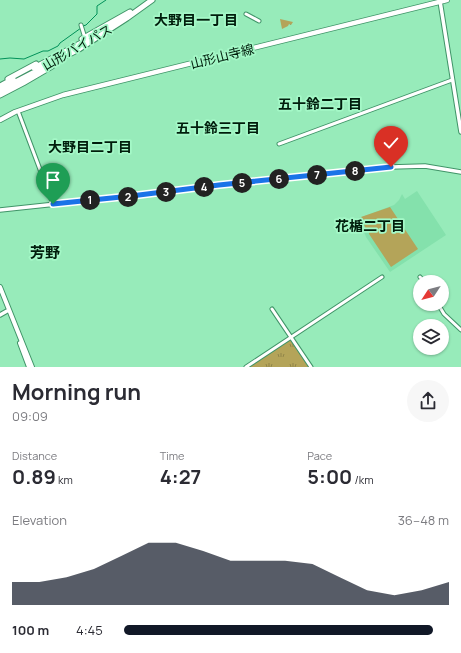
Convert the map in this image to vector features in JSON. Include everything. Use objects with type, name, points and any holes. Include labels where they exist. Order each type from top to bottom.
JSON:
[{"type":"highway","name":"山形バイパス","points":[[0,86],[86,39],[147,0]]},
{"type":"highway","name":"山形バイパス","points":[[0,90],[78,49],[127,18],[152,0]]},
{"type":"highway","points":[[0,83],[86,39]]},
{"type":"highway","points":[[0,95],[24,83],[78,49]]},
{"type":"main road","name":"山形山寺線","points":[[0,120],[18,111],[63,95],[447,0]]},
{"type":"main road","points":[[0,287],[32,367]]},
{"type":"main road","points":[[0,294],[29,367]]},
{"type":"street","points":[[440,1],[461,132]]},
{"type":"street","points":[[246,14],[259,21]]},
{"type":"street","points":[[82,27],[86,39]]},
{"type":"street","points":[[279,144],[452,80]]},
{"type":"street","points":[[18,111],[53,204]]},
{"type":"street","points":[[0,210],[391,167],[425,166],[461,172]]},
{"type":"street","points":[[246,367],[382,278]]},
{"type":"street","points":[[272,309],[311,367]]},
{"type":"street","points":[[0,315],[7,311]]},
{"type":"street","points":[[442,311],[461,330]]},
{"type":"shaded area","points":[[417,191],[446,235],[390,272],[366,237],[359,218],[394,205],[402,194],[405,199]]},
{"type":"green space","points":[[280,19],[293,22],[291,25],[289,24],[282,29]]},
{"type":"green space","points":[[390,207],[418,249],[391,267],[369,232],[367,232],[361,217]]},
{"type":"green space","points":[[291,337],[311,367],[246,367]]},
{"type":"waterway","points":[[83,26],[97,14],[97,6],[106,0]]},
{"type":"waterway","points":[[0,59],[24,59],[43,51],[48,51],[58,46],[81,28]]},
{"type":"district","name":"大野目一丁目","points":[[196,20]]},
{"type":"district","name":"五十鈴二丁目","points":[[320,104]]},
{"type":"district","name":"五十鈴三丁目","points":[[218,128]]},
{"type":"district","name":"大野目二丁目","points":[[90,147]]},
{"type":"district","name":"花楯二丁目","points":[[370,226]]},
{"type":"district","name":"芳野","points":[[45,253]]},
{"type":"route","points":[[53,204],[391,167]]}]
